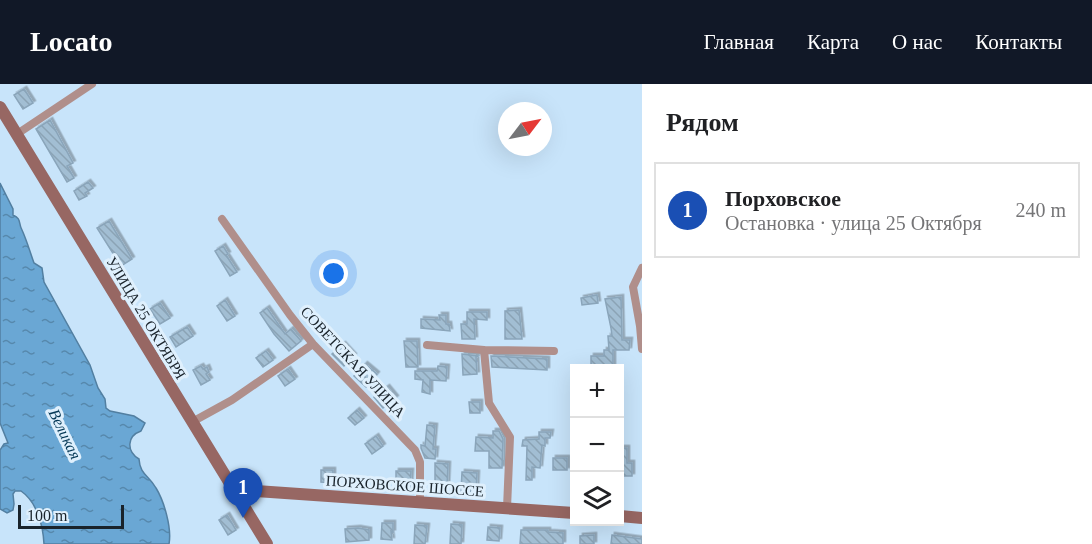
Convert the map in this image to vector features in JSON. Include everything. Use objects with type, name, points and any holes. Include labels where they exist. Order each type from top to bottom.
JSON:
[{"type":"main road","name":"УЛИЦА 25 ОКТЯБРЯ","points":[[0,107],[267,544]]},
{"type":"main road","name":"ПОРХОВСКОЕ ШОССЕ","points":[[234,491],[420,501],[570,513]]},
{"type":"main road","points":[[624,516],[642,518]]},
{"type":"street","points":[[17,135],[92,84]]},
{"type":"street","name":"СОВЕТСКАЯ УЛИЦА","points":[[222,219],[290,315],[314,344],[415,450],[420,462],[420,501]]},
{"type":"street","points":[[642,268],[633,287],[642,349]]},
{"type":"street","points":[[192,422],[232,400],[314,344]]},
{"type":"street","points":[[427,345],[484,350],[554,351]]},
{"type":"street","points":[[484,350],[489,403],[510,437],[507,508]]},
{"type":"water","name":"Великая","points":[[0,183],[13,209],[13,215],[19,220],[34,263],[42,268],[44,282],[90,365],[98,388],[105,399],[106,408],[134,416],[145,423],[141,431],[133,436],[130,448],[139,459],[141,468],[162,500],[167,515],[169,544],[44,544],[38,514],[31,501],[21,491],[15,491],[13,494],[13,510],[7,513],[0,509],[0,450],[4,444],[8,443],[0,423]]},
{"type":"building","points":[[24,89],[33,103],[23,109],[14,95]]},
{"type":"building","points":[[50,120],[73,163],[67,166],[74,178],[67,182],[36,129]]},
{"type":"building","points":[[88,182],[93,188],[85,193],[87,196],[79,200],[74,191]]},
{"type":"building","points":[[109,221],[132,259],[121,266],[97,228]]},
{"type":"building","points":[[223,246],[237,272],[230,276],[215,251]]},
{"type":"building","points":[[597,295],[598,303],[582,305],[581,298]]},
{"type":"building","points":[[621,297],[622,340],[630,340],[629,350],[613,350],[613,364],[591,364],[591,356],[604,356],[604,350],[609,350],[608,336],[612,336],[605,299]]},
{"type":"building","points":[[225,300],[235,316],[227,321],[217,306]]},
{"type":"building","points":[[160,303],[170,318],[160,324],[150,309]]},
{"type":"building","points":[[267,308],[285,334],[291,329],[301,341],[289,351],[260,313]]},
{"type":"building","points":[[519,310],[522,339],[505,339],[505,311]]},
{"type":"building","points":[[467,312],[487,312],[487,320],[474,319],[475,339],[462,339],[461,324],[467,324]]},
{"type":"building","points":[[439,315],[446,315],[446,324],[449,324],[450,331],[421,328],[421,319],[440,320]]},
{"type":"building","points":[[187,327],[193,336],[176,347],[170,337]]},
{"type":"building","points":[[404,341],[417,341],[418,367],[406,367]]},
{"type":"building","points":[[343,344],[354,356],[344,366],[332,354]]},
{"type":"building","points":[[266,351],[273,360],[263,367],[256,358]]},
{"type":"building","points":[[462,354],[478,356],[476,357],[477,374],[463,375]]},
{"type":"building","points":[[491,356],[547,359],[547,370],[492,367]]},
{"type":"building","points":[[365,364],[377,374],[366,387],[354,376]]},
{"type":"building","points":[[201,366],[203,369],[207,367],[209,372],[206,374],[210,380],[201,385],[193,370]]},
{"type":"building","points":[[438,366],[447,367],[446,381],[430,380],[430,394],[422,392],[423,380],[415,379],[415,371],[437,371]]},
{"type":"building","points":[[288,369],[295,379],[285,386],[278,376]]},
{"type":"building","points":[[387,387],[396,398],[383,408],[374,397]]},
{"type":"building","points":[[469,402],[480,402],[480,413],[470,413]]},
{"type":"building","points":[[357,410],[364,418],[355,425],[348,418]]},
{"type":"building","points":[[427,425],[435,426],[433,449],[436,449],[435,459],[425,458],[421,448],[421,445],[425,446]]},
{"type":"building","points":[[493,431],[499,431],[503,439],[502,468],[489,468],[489,451],[475,451],[476,437],[493,438]]},
{"type":"building","points":[[539,432],[551,432],[550,438],[545,438],[545,446],[542,445],[540,468],[532,467],[532,480],[526,480],[527,446],[522,446],[523,440],[539,439]]},
{"type":"building","points":[[376,436],[383,446],[372,454],[365,444]]},
{"type":"building","points":[[624,448],[627,448],[627,463],[632,463],[632,476],[624,476]]},
{"type":"building","points":[[553,458],[567,458],[567,470],[553,470]]},
{"type":"building","points":[[435,463],[448,464],[447,487],[435,487]]},
{"type":"building","points":[[321,470],[333,470],[333,483],[321,482]]},
{"type":"building","points":[[396,471],[411,471],[410,487],[396,486]]},
{"type":"building","points":[[462,472],[477,473],[476,492],[461,491]]},
{"type":"building","points":[[227,515],[236,530],[228,535],[219,520]]},
{"type":"building","points":[[382,523],[393,523],[392,540],[381,539]]},
{"type":"building","points":[[451,524],[462,525],[461,544],[450,544]]},
{"type":"building","points":[[415,525],[427,526],[425,544],[414,544]]},
{"type":"building","points":[[488,527],[500,528],[499,541],[487,540]]},
{"type":"building","points":[[345,529],[369,530],[369,540],[346,542]]},
{"type":"building","points":[[521,530],[548,530],[548,532],[563,533],[563,544],[520,544]]},
{"type":"building","points":[[594,535],[594,544],[580,544],[580,536]]},
{"type":"building","points":[[612,535],[642,539],[642,544],[611,544]]},
{"type":"place","name":"Порховское","points":[[243,518]]}]
